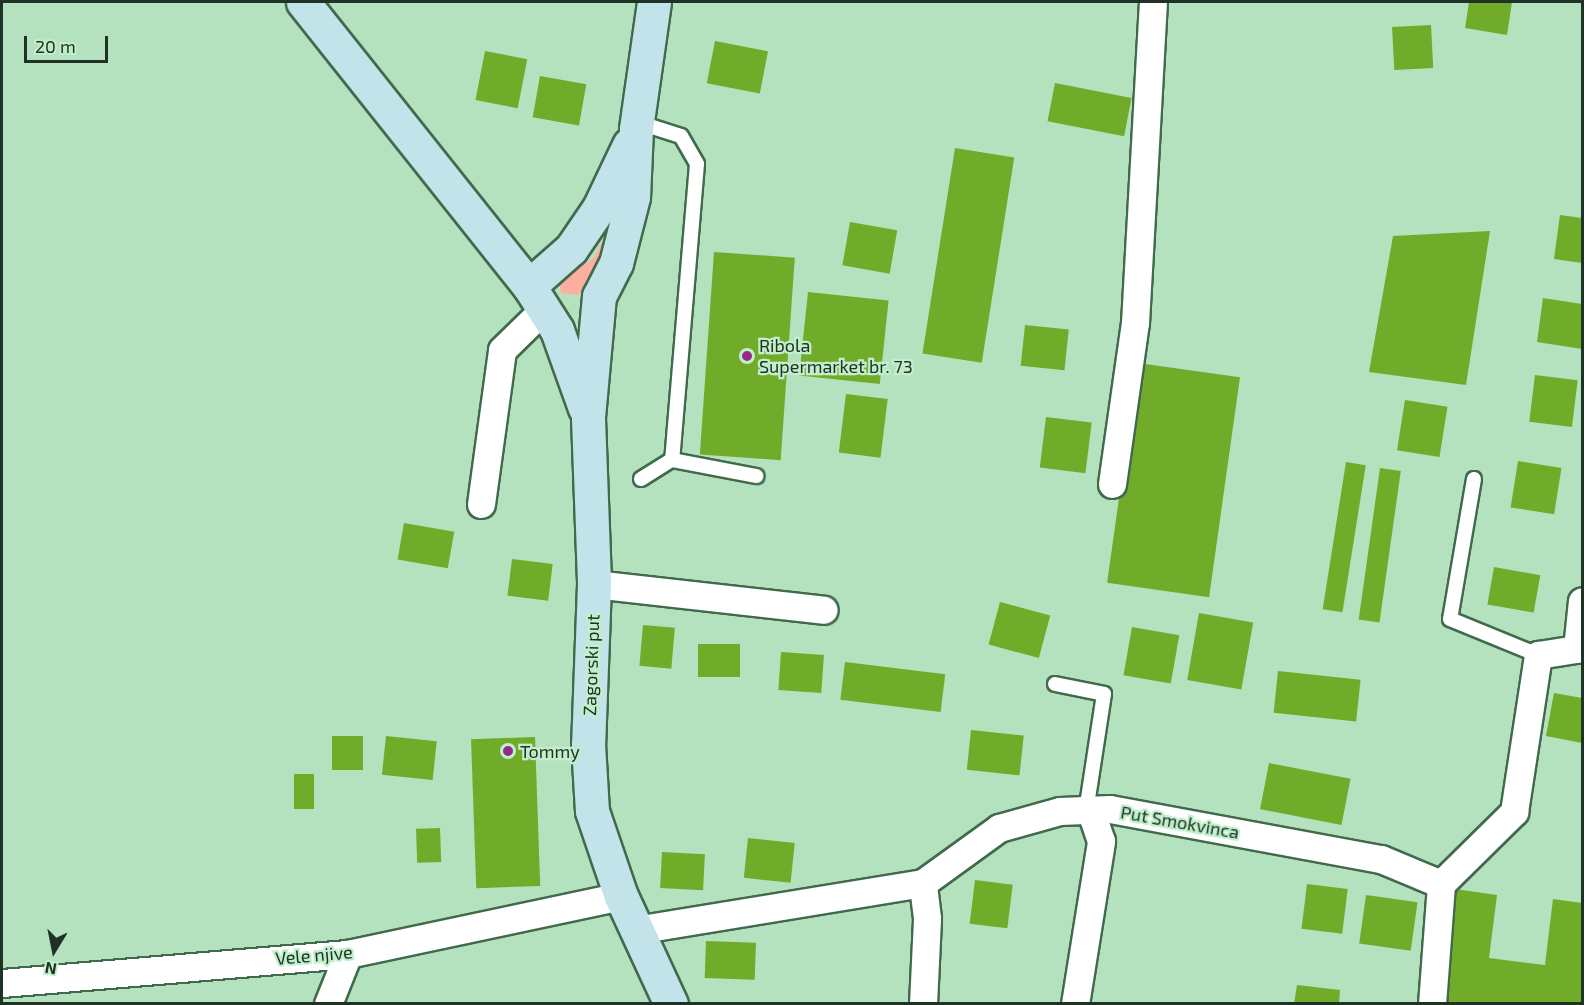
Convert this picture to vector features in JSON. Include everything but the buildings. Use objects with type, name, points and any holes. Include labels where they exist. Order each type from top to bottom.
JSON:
[{"type":"main road","points":[[303,2],[543,309],[588,418]]},
{"type":"main road","points":[[588,418],[599,296],[616,263],[633,197],[636,126],[654,2]]},
{"type":"main road","points":[[543,309],[571,249],[599,208],[636,126]]},
{"type":"main road","points":[[543,309],[599,296]]},
{"type":"main road","name":"Zagorski put","points":[[588,418],[594,584],[588,744],[592,811],[621,896],[671,1004]]},
{"type":"street","points":[[1112,484],[1135,323],[1153,2]]},
{"type":"street","points":[[481,504],[502,350],[543,309]]},
{"type":"street","points":[[594,584],[824,610]]},
{"type":"street","points":[[1432,1004],[1441,884],[1514,812],[1538,655],[1580,648],[1582,601]]},
{"type":"street","name":"Put Smokvinca","points":[[636,930],[923,883],[999,828],[1060,811],[1091,812],[1110,809],[1381,859],[1441,884]]},
{"type":"street","points":[[1075,1004],[1101,841],[1091,812]]},
{"type":"street","points":[[922,1004],[927,918],[923,883]]},
{"type":"street","name":"Vele njive","points":[[2,982],[348,954],[621,896]]},
{"type":"street","points":[[328,1004],[348,954]]},
{"type":"lane","points":[[636,126],[681,136],[697,164],[672,460]]},
{"type":"lane","points":[[641,479],[672,460],[756,476]]},
{"type":"lane","points":[[1474,479],[1450,619],[1538,655]]},
{"type":"lane","points":[[1055,684],[1104,694],[1088,799],[1091,812]]},
{"type":"shaded area","points":[[607,232],[597,283],[578,295],[561,293],[559,281],[594,258]]},
{"type":"place","name":"Ribola Supermarket br. 73","points":[[747,356]]},
{"type":"place","name":"Tommy","points":[[508,751]]}]
